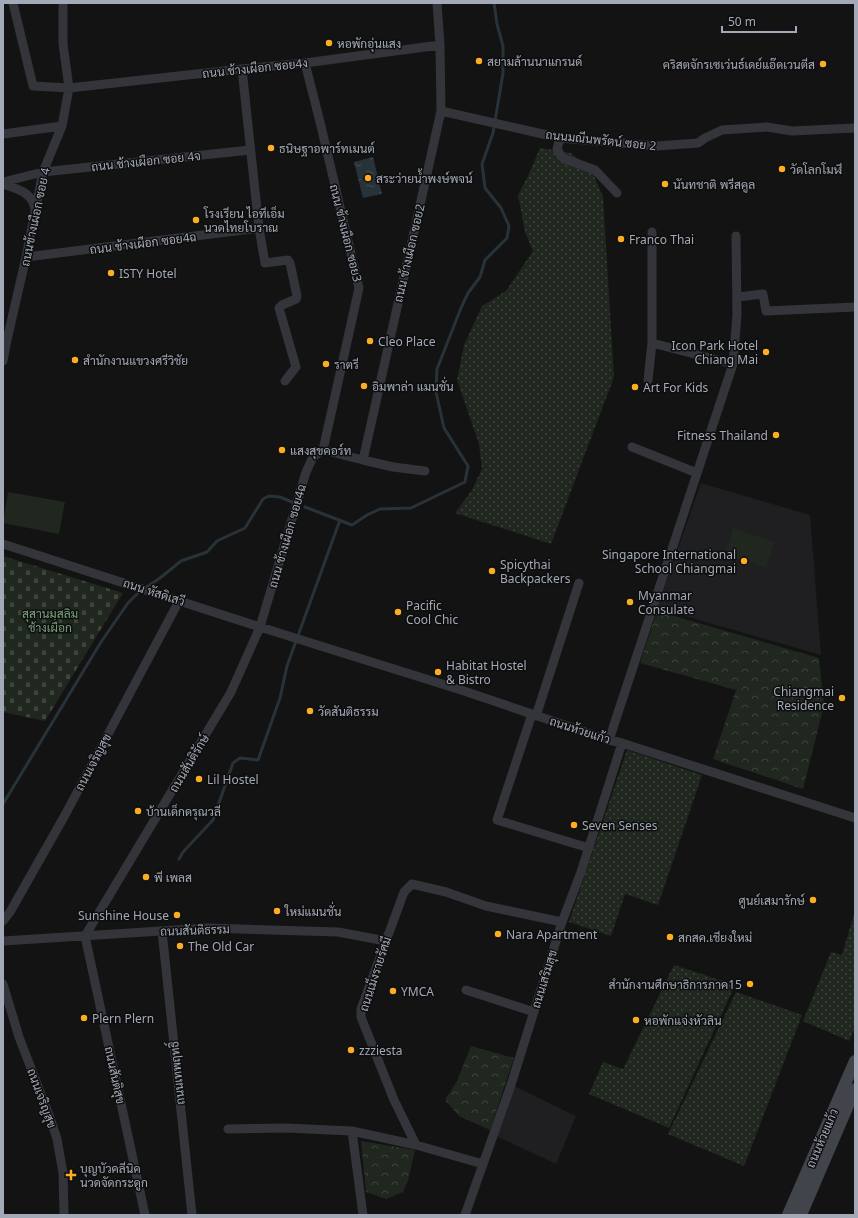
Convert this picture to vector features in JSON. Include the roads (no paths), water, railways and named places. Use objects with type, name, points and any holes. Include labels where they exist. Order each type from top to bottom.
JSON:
[{"type":"main road","name":"ถนนห้วยแก้ว","points":[[788,1215],[855,1061]]},
{"type":"main road","name":"ถนนห้วยแก้ว","points":[[801,1215],[855,1089]]},
{"type":"street","name":"ถนน ช้างเผือก ซอย4ง","points":[[13,3],[33,86],[70,88],[305,63],[440,45]]},
{"type":"street","name":"ถนนช้างเผือก ซอย 4","points":[[3,361],[43,172],[62,126],[70,88],[63,44],[62,3]]},
{"type":"street","name":"ถนน ช้างเผือก ซอย2","points":[[363,460],[441,111],[440,45],[437,3]]},
{"type":"street","name":"ถนน ช้างเผือก ซอย3","points":[[305,63],[359,288],[323,450]]},
{"type":"street","points":[[242,69],[259,228],[265,263],[288,260],[290,263],[297,296],[296,299],[282,305],[279,308],[296,367],[285,381]]},
{"type":"street","name":"ถนนมณีนพรัตน์ ซอย 2","points":[[441,111],[560,138],[657,146],[698,143],[722,130],[767,127],[792,131],[855,128]]},
{"type":"street","points":[[3,134],[62,126]]},
{"type":"street","points":[[560,138],[557,149],[561,156],[565,159],[595,170],[617,193]]},
{"type":"street","name":"ถนน ช้างเผือก ซอย 4จ","points":[[3,183],[43,172],[250,150]]},
{"type":"street","points":[[3,183],[28,195],[34,203],[35,213]]},
{"type":"street","name":"ถนน ช้างเผือก ซอย4ฉ","points":[[26,257],[259,228]]},
{"type":"street","points":[[648,380],[652,343],[652,232]]},
{"type":"street","points":[[608,740],[733,364],[737,315],[736,236]]},
{"type":"street","points":[[737,297],[763,294],[766,311],[855,307]]},
{"type":"street","points":[[652,343],[733,364]]},
{"type":"street","points":[[632,447],[697,473]]},
{"type":"street","points":[[323,450],[393,467],[425,471]]},
{"type":"street","name":"ถนน ช้างเผือก ซอย4ฉ","points":[[260,627],[306,472],[313,457],[323,450]]},
{"type":"street","name":"ถนน หัสดิเสวี","points":[[3,544],[305,641]]},
{"type":"street","points":[[579,583],[497,820],[589,848]]},
{"type":"street","name":"ถนนเจริญสุข","points":[[3,921],[10,912],[65,815],[179,600]]},
{"type":"street","name":"ถนนสันติรักษ์","points":[[85,936],[231,692],[260,627]]},
{"type":"street","name":"ถนนห้วยแก้ว","points":[[305,641],[461,690],[608,740],[622,743],[855,818]]},
{"type":"street","name":"ถนนเสริมสุข","points":[[465,1215],[511,1085],[562,922],[581,872],[622,743]]},
{"type":"street","name":"ถนนเม็งรายรัศมี","points":[[416,1145],[394,1100],[361,1017],[361,1009],[404,892],[412,884],[446,892],[486,906],[562,922]]},
{"type":"street","name":"ถนนสันติธรรม","points":[[3,942],[208,928],[338,932],[386,941]]},
{"type":"street","name":"ถนนเทพฤทธิ์","points":[[162,931],[192,1215]]},
{"type":"street","name":"ถนนสันติสุข","points":[[85,936],[145,1215]]},
{"type":"street","name":"ถนนเจริญสุข","points":[[3,984],[19,1037],[57,1139],[63,1173],[64,1215]]},
{"type":"street","points":[[466,990],[534,1012]]},
{"type":"street","points":[[228,1129],[286,1128],[352,1131],[416,1145],[483,1164]]},
{"type":"street","points":[[352,1131],[363,1215]]},
{"type":"water","name":"สระว่ายน้ำพงษ์พจน์","points":[[373,157],[382,194],[363,198],[354,162]]},
{"type":"waterway","points":[[305,507],[352,525],[367,515],[380,509],[411,508],[465,482],[468,466],[444,428],[436,392],[437,369],[468,293],[480,277],[485,260],[507,238],[509,226],[501,208],[485,188],[482,164],[493,133],[503,73],[503,46],[497,24],[494,3]]},
{"type":"waterway","points":[[145,588],[181,561],[207,552],[217,541],[245,528],[263,499],[269,496],[280,497],[292,502]]},
{"type":"waterway","points":[[179,859],[183,852],[213,820],[233,763],[240,758],[258,760],[280,698],[287,666],[340,520]]},
{"type":"waterway","points":[[3,804],[101,642],[128,603],[140,591]]},
{"type":"place","name":"หอพักอุ่นแสง","points":[[329,43]]},
{"type":"place","name":"สยามล้านนาแกรนด์","points":[[479,61]]},
{"type":"place","name":"คริสตจักรเซเว่นธ์เดย์แอ๊ดเวนตีส","points":[[823,64]]},
{"type":"place","name":"ธนิษฐาอพาร์ทเมนต์","points":[[271,148]]},
{"type":"place","name":"วัดโลกโมฬี","points":[[782,169]]},
{"type":"place","name":"สระว่ายน้ำพงษ์พจน์","points":[[368,178]]},
{"type":"place","name":"นันทชาติ พรีสคูล","points":[[665,184]]},
{"type":"place","name":"โรงเรียน ไอทีเอ็ม นวดไทยโบราณ","points":[[196,220]]},
{"type":"place","name":"Franco Thai","points":[[621,239]]},
{"type":"place","name":"ISTY Hotel","points":[[111,273]]},
{"type":"place","name":"Cleo Place","points":[[370,341]]},
{"type":"place","name":"Icon Park Hotel Chiang Mai","points":[[766,352]]},
{"type":"place","name":"สำนักงานแขวงศรีวิชัย","points":[[75,360]]},
{"type":"place","name":"ราตรี","points":[[326,364]]},
{"type":"place","name":"อิมพาล่า แมนชั่น","points":[[364,386]]},
{"type":"place","name":"Art For Kids","points":[[635,387]]},
{"type":"place","name":"Fitness Thailand","points":[[776,435]]},
{"type":"place","name":"แสงสุขคอร์ท","points":[[282,450]]},
{"type":"place","name":"Singapore International School Chiangmai","points":[[744,561]]},
{"type":"place","name":"Spicythai Backpackers","points":[[492,571]]},
{"type":"place","name":"Myanmar Consulate","points":[[630,602]]},
{"type":"place","name":"Pacific Cool Chic","points":[[398,612]]},
{"type":"place","name":"Habitat Hostel & Bistro","points":[[438,672]]},
{"type":"place","name":"Chiangmai Residence","points":[[842,698]]},
{"type":"place","name":"วัดสันติธรรม","points":[[310,711]]},
{"type":"place","name":"Lil Hostel","points":[[199,779]]},
{"type":"place","name":"บ้านเด็กดรุณวลี","points":[[138,811]]},
{"type":"place","name":"Seven Senses","points":[[574,825]]},
{"type":"place","name":"พี เพลส","points":[[146,877]]},
{"type":"place","name":"ศูนย์เสมารักษ์","points":[[813,900]]},
{"type":"place","name":"ใหม่แมนชั่น","points":[[277,911]]},
{"type":"place","name":"Sunshine House","points":[[177,915]]},
{"type":"place","name":"Nara Apartment","points":[[498,934]]},
{"type":"place","name":"สกสค.เชียงใหม่","points":[[670,937]]},
{"type":"place","name":"The Old Car","points":[[180,946]]},
{"type":"place","name":"สำนักงานศึกษาธิการภาค15","points":[[750,984]]},
{"type":"place","name":"YMCA","points":[[393,991]]},
{"type":"place","name":"Plern Plern","points":[[84,1018]]},
{"type":"place","name":"หอพักแจ่งหัวลิน","points":[[636,1020]]},
{"type":"place","name":"zzziesta","points":[[351,1050]]},
{"type":"place","name":"บุญบัวคลีนิค นวดจัดกระดูก","points":[[71,1175]]},
{"type":"park label","name":"สุสานมุสลิม ช้างเผือก","points":[[50,620]]}]
